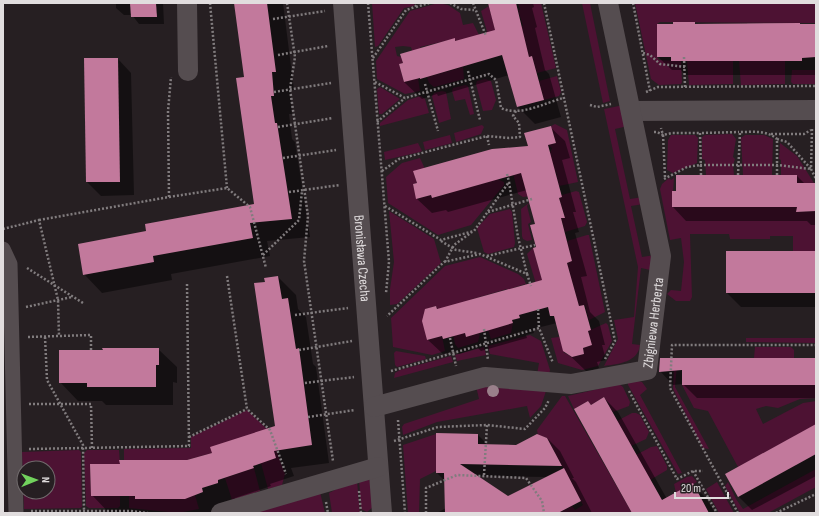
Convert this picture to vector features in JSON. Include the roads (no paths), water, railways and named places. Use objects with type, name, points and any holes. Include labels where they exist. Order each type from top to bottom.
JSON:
[{"type":"street","points":[[187,3],[188,71]]},
{"type":"street","name":"Zbigniewa Herberta","points":[[374,407],[485,377],[555,375],[571,384],[647,370],[661,256],[608,3]]},
{"type":"street","name":"Bronisława Czecha","points":[[343,5],[382,513]]},
{"type":"street","points":[[631,111],[816,110]]},
{"type":"street","points":[[4,252],[10,264],[16,512]]},
{"type":"street","points":[[221,513],[378,467]]}]
